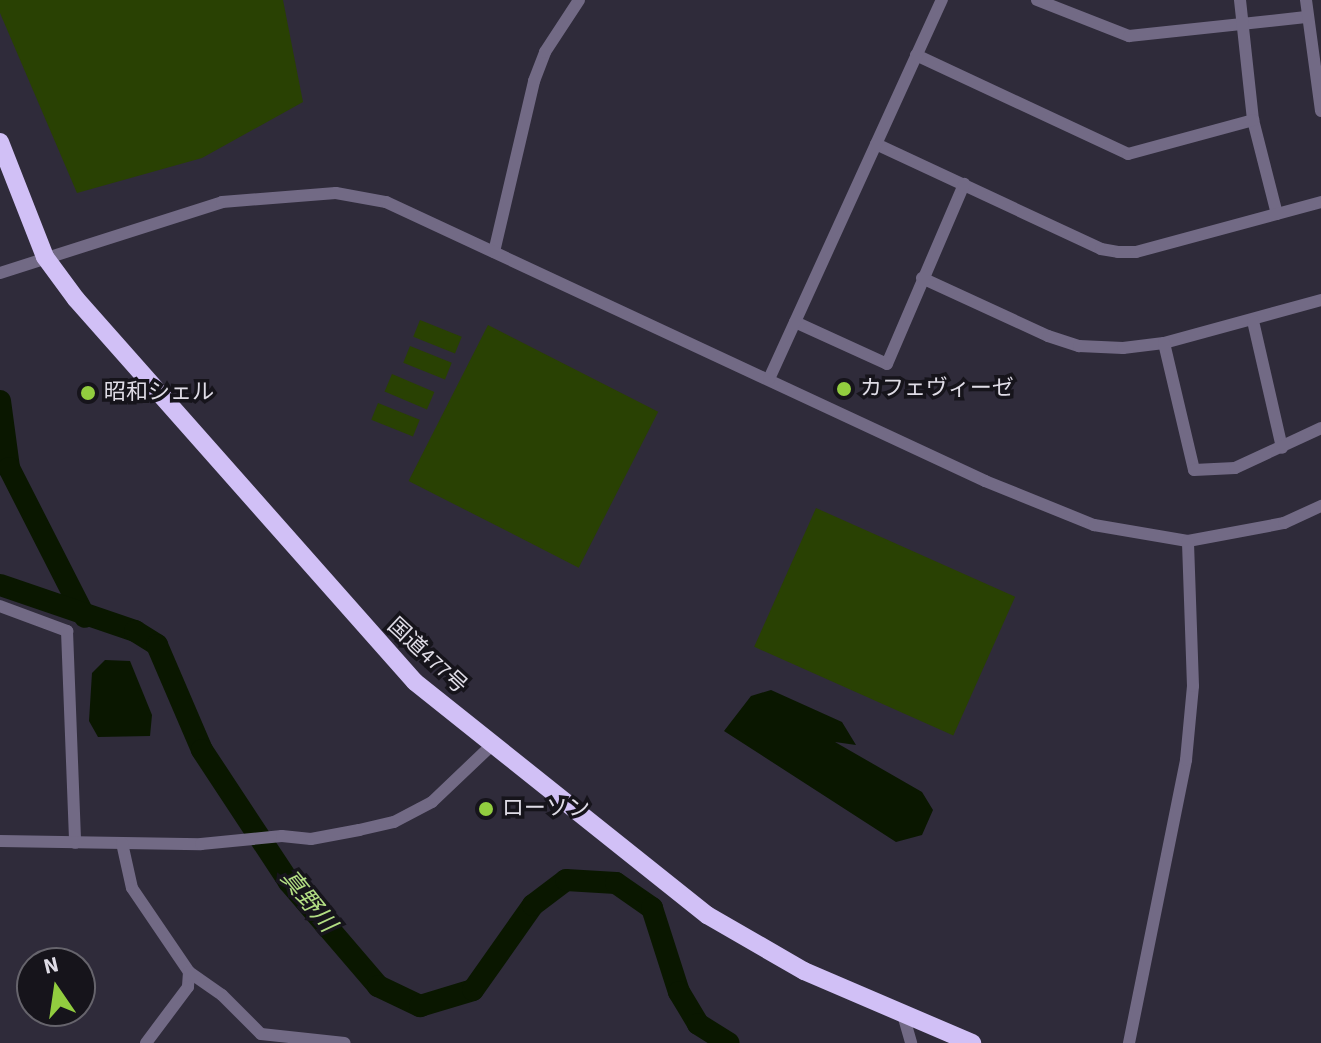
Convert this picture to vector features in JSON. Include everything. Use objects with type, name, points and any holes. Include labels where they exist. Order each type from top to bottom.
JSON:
[{"type":"highway","name":"国道477号","points":[[0,142],[45,257],[361,627],[415,682],[707,915],[804,971],[904,1018],[972,1043]]},
{"type":"street","points":[[494,252],[534,81],[545,52],[579,0]]},
{"type":"street","points":[[769,379],[942,0]]},
{"type":"street","points":[[1037,0],[1129,36],[1306,17]]},
{"type":"street","points":[[1240,0],[1240,24],[1253,120],[1277,214]]},
{"type":"street","points":[[1306,0],[1321,111]]},
{"type":"street","points":[[916,55],[1128,154],[1253,120]]},
{"type":"street","points":[[876,144],[1118,252],[1136,252],[1321,202]]},
{"type":"street","points":[[795,322],[887,364],[964,184]]},
{"type":"street","points":[[0,273],[222,202],[336,193],[386,202],[985,481],[1094,525],[1188,541],[1284,523],[1321,506]]},
{"type":"street","points":[[922,278],[1079,346],[1164,343],[1321,300]]},
{"type":"street","points":[[1253,321],[1282,448]]},
{"type":"street","points":[[1164,343],[1194,470],[1235,468],[1321,428]]},
{"type":"street","points":[[1129,1043],[1186,760],[1193,686],[1188,541]]},
{"type":"street","points":[[0,606],[67,631],[75,843]]},
{"type":"street","points":[[0,841],[244,842],[282,836],[311,839],[394,822],[432,802],[493,744]]},
{"type":"street","points":[[122,843],[132,888],[189,972],[222,995],[261,1034],[345,1043]]},
{"type":"street","points":[[146,1043],[188,987],[189,972]]},
{"type":"street","points":[[904,1018],[911,1043]]},
{"type":"green space","points":[[0,0],[283,0],[303,102],[202,158],[77,193],[0,13]]},
{"type":"green space","points":[[420,320],[462,337],[455,354],[413,337]]},
{"type":"green space","points":[[488,325],[658,412],[579,568],[409,481]]},
{"type":"green space","points":[[410,346],[452,363],[445,380],[403,363]]},
{"type":"green space","points":[[392,374],[434,392],[427,409],[385,391]]},
{"type":"green space","points":[[378,403],[420,420],[413,437],[371,420]]},
{"type":"green space","points":[[816,508],[1015,597],[953,736],[754,647]]},
{"type":"shaded area","points":[[105,660],[130,661],[152,715],[150,736],[98,737],[89,721],[92,673]]},
{"type":"shaded area","points":[[771,690],[842,722],[856,745],[835,742],[922,792],[933,810],[922,835],[896,842],[724,731],[751,696]]},
{"type":"waterway","name":"真野川","points":[[0,401],[9,468],[85,617]]},
{"type":"waterway","name":"真野川","points":[[0,585],[135,631],[157,645],[202,750],[289,882],[378,986],[420,1006],[473,990],[533,905],[566,880],[616,883],[652,908],[679,992],[698,1024],[728,1043]]},
{"type":"place","name":"カフェヴィーゼ","points":[[844,389]]},
{"type":"place","name":"昭和シェル","points":[[88,393]]},
{"type":"place","name":"ローソン","points":[[486,809]]}]
